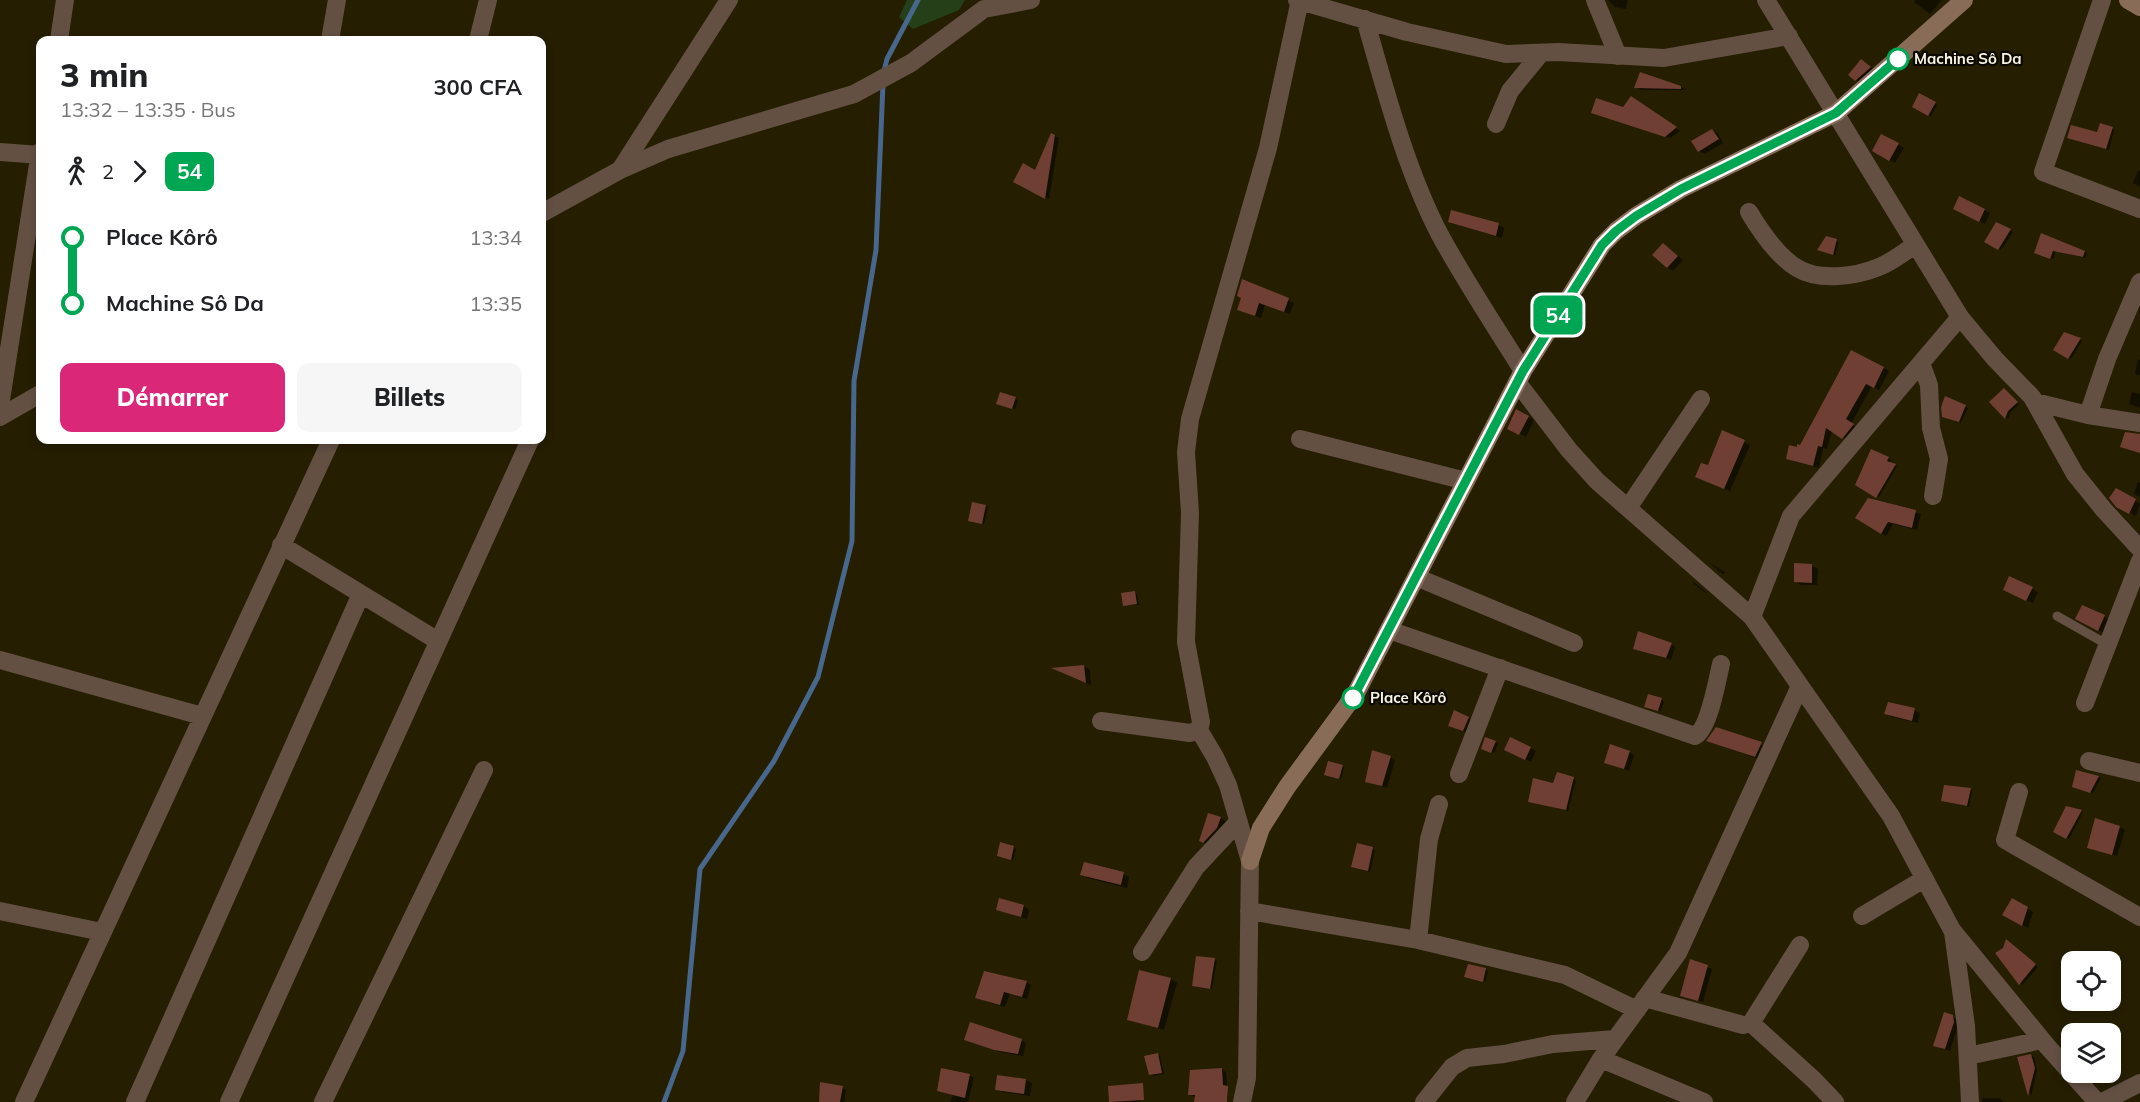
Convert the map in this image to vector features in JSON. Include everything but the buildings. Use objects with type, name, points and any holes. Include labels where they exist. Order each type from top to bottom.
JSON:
[{"type":"street","points":[[59,36],[65,0]]},
{"type":"street","points":[[331,36],[337,0]]},
{"type":"street","points":[[479,36],[488,0]]},
{"type":"street","points":[[620,170],[729,0]]},
{"type":"street","points":[[546,211],[620,170],[668,149],[854,94],[911,63],[984,9],[1031,0]]},
{"type":"street","points":[[1250,861],[1222,771],[1199,730],[1201,722],[1186,642],[1190,513],[1186,452],[1190,419],[1268,148],[1299,0],[1407,33],[1506,54],[1541,53],[1664,58],[1790,36]]},
{"type":"street","points":[[1595,0],[1618,56]]},
{"type":"street","points":[[1766,0],[1960,317],[2035,402],[2075,474],[2140,549]]},
{"type":"street","points":[[1242,1102],[1247,1078],[1250,861],[1261,828],[1287,787],[1356,693],[1520,377],[1602,245],[1636,216],[1681,189],[1836,113],[1964,0]]},
{"type":"street","points":[[2102,0],[2043,172],[2140,209]]},
{"type":"street","points":[[2128,0],[2140,7]]},
{"type":"street","points":[[1365,19],[1386,95],[1418,184],[1440,234],[1520,377],[1569,450],[1597,481],[1752,617],[1891,816],[1952,930],[2042,1040],[2099,1102],[2140,1083]]},
{"type":"street","points":[[1496,124],[1510,91],[1541,53]]},
{"type":"street","points":[[0,152],[36,154]]},
{"type":"street","points":[[0,406],[36,179]]},
{"type":"street","points":[[1749,212],[1764,237],[1798,268],[1812,274],[1826,276],[1857,274],[1881,266],[1915,245]]},
{"type":"street","points":[[2088,415],[2107,359],[2140,282]]},
{"type":"street","points":[[1752,617],[1791,516],[1960,317]]},
{"type":"street","points":[[1921,363],[1929,385],[1931,428],[1939,459],[1934,496]]},
{"type":"street","points":[[0,417],[36,396]]},
{"type":"street","points":[[1628,508],[1701,399]]},
{"type":"street","points":[[2035,402],[2088,415],[2140,423]]},
{"type":"street","points":[[1300,439],[1466,482]]},
{"type":"street","points":[[24,1102],[281,545],[330,444]]},
{"type":"street","points":[[229,1102],[528,444]]},
{"type":"street","points":[[281,545],[438,640]]},
{"type":"street","points":[[2085,703],[2140,561]]},
{"type":"street","points":[[1416,577],[1574,643]]},
{"type":"street","points":[[135,1102],[361,594]]},
{"type":"street","points":[[1389,630],[1695,736],[1701,732],[1707,720],[1721,664]]},
{"type":"street","points":[[0,660],[202,716]]},
{"type":"street","points":[[1459,774],[1500,668]]},
{"type":"street","points":[[1575,1102],[1601,1059],[1678,953],[1800,686]]},
{"type":"street","points":[[1101,721],[1190,733],[1199,730]]},
{"type":"street","points":[[2089,761],[2140,773]]},
{"type":"street","points":[[323,1102],[484,770]]},
{"type":"street","points":[[2019,792],[2005,840],[2140,917]]},
{"type":"street","points":[[1418,940],[1429,838],[1439,804]]},
{"type":"street","points":[[1142,952],[1196,867],[1238,822]]},
{"type":"street","points":[[1862,916],[1924,879]]},
{"type":"street","points":[[0,911],[102,932]]},
{"type":"street","points":[[1249,911],[1418,940],[1565,975],[1641,1004],[1743,1025],[1751,1023],[1800,945]]},
{"type":"street","points":[[1952,930],[1966,1026],[1970,1102]]},
{"type":"street","points":[[1751,1023],[1835,1102]]},
{"type":"street","points":[[1424,1102],[1452,1066],[1467,1058],[1504,1054],[1553,1044],[1615,1039]]},
{"type":"street","points":[[1968,1056],[2042,1040]]},
{"type":"street","points":[[1601,1059],[1704,1102]]},
{"type":"lane","points":[[2057,616],[2108,645]]},
{"type":"green space","points":[[907,0],[965,0],[959,10],[913,29],[899,17]]},
{"type":"waterway","points":[[884,71],[887,59],[918,0]]},
{"type":"waterway","points":[[664,1102],[683,1051],[700,869],[774,761],[818,677],[852,541],[854,381],[876,250],[883,84]]},
{"type":"bus line","name":"54","points":[[1353,698],[1523,371],[1602,245],[1636,216],[1681,189],[1836,113],[1898,59]]},
{"type":"place","name":"Machine Sô Da","points":[[1898,59]]},
{"type":"place","name":"Place Kôrô","points":[[1353,698]]}]
